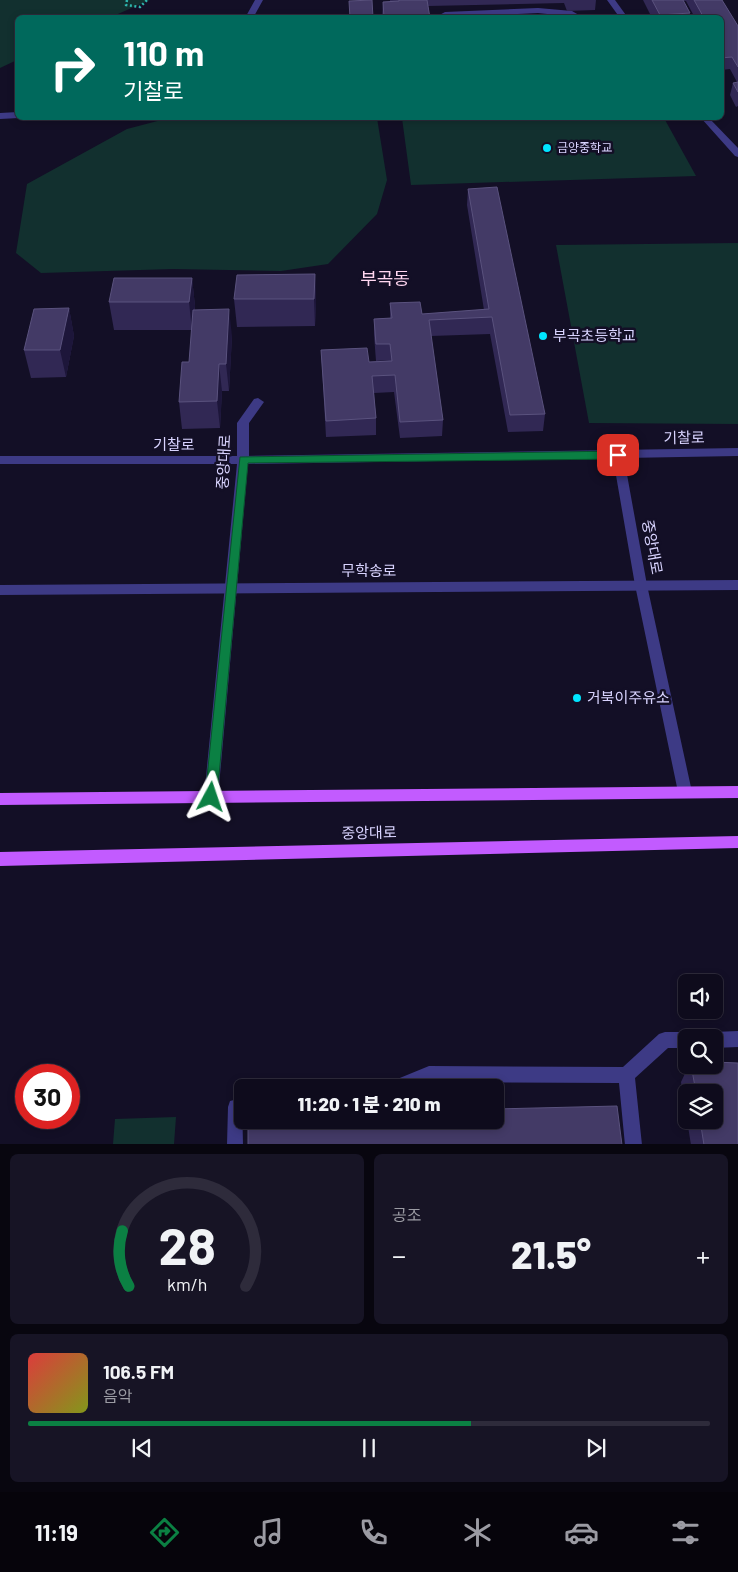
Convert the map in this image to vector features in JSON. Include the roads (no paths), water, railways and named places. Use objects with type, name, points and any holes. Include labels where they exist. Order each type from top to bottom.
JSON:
[{"type":"main road","points":[[0,798],[738,792]]},
{"type":"main road","name":"중앙대로","points":[[0,859],[738,842]]},
{"type":"street","points":[[251,15],[260,0]]},
{"type":"street","points":[[611,0],[622,15]]},
{"type":"street","points":[[443,15],[543,10],[575,15]]},
{"type":"street","points":[[0,116],[15,115]]},
{"type":"street","points":[[707,120],[737,151]]},
{"type":"street","name":"중앙대로","points":[[211,797],[244,460],[243,423],[258,402]]},
{"type":"street","name":"기찰로","points":[[0,460],[244,460],[738,452]]},
{"type":"street","name":"중앙대로","points":[[618,455],[641,585],[685,792]]},
{"type":"street","name":"무학송로","points":[[0,590],[738,585]]},
{"type":"street","points":[[723,1040],[738,1039]]},
{"type":"street","points":[[417,1079],[429,1074],[626,1076],[665,1040],[678,1040]]},
{"type":"street","points":[[626,1076],[634,1144]]},
{"type":"street","points":[[235,1129],[235,1144]]},
{"type":"place","name":"금양중학교","points":[[547,148]]},
{"type":"place","name":"부곡초등학교","points":[[543,336]]},
{"type":"place","name":"거북이주유소","points":[[577,698]]},
{"type":"district","name":"부곡동","points":[[385,279]]}]
